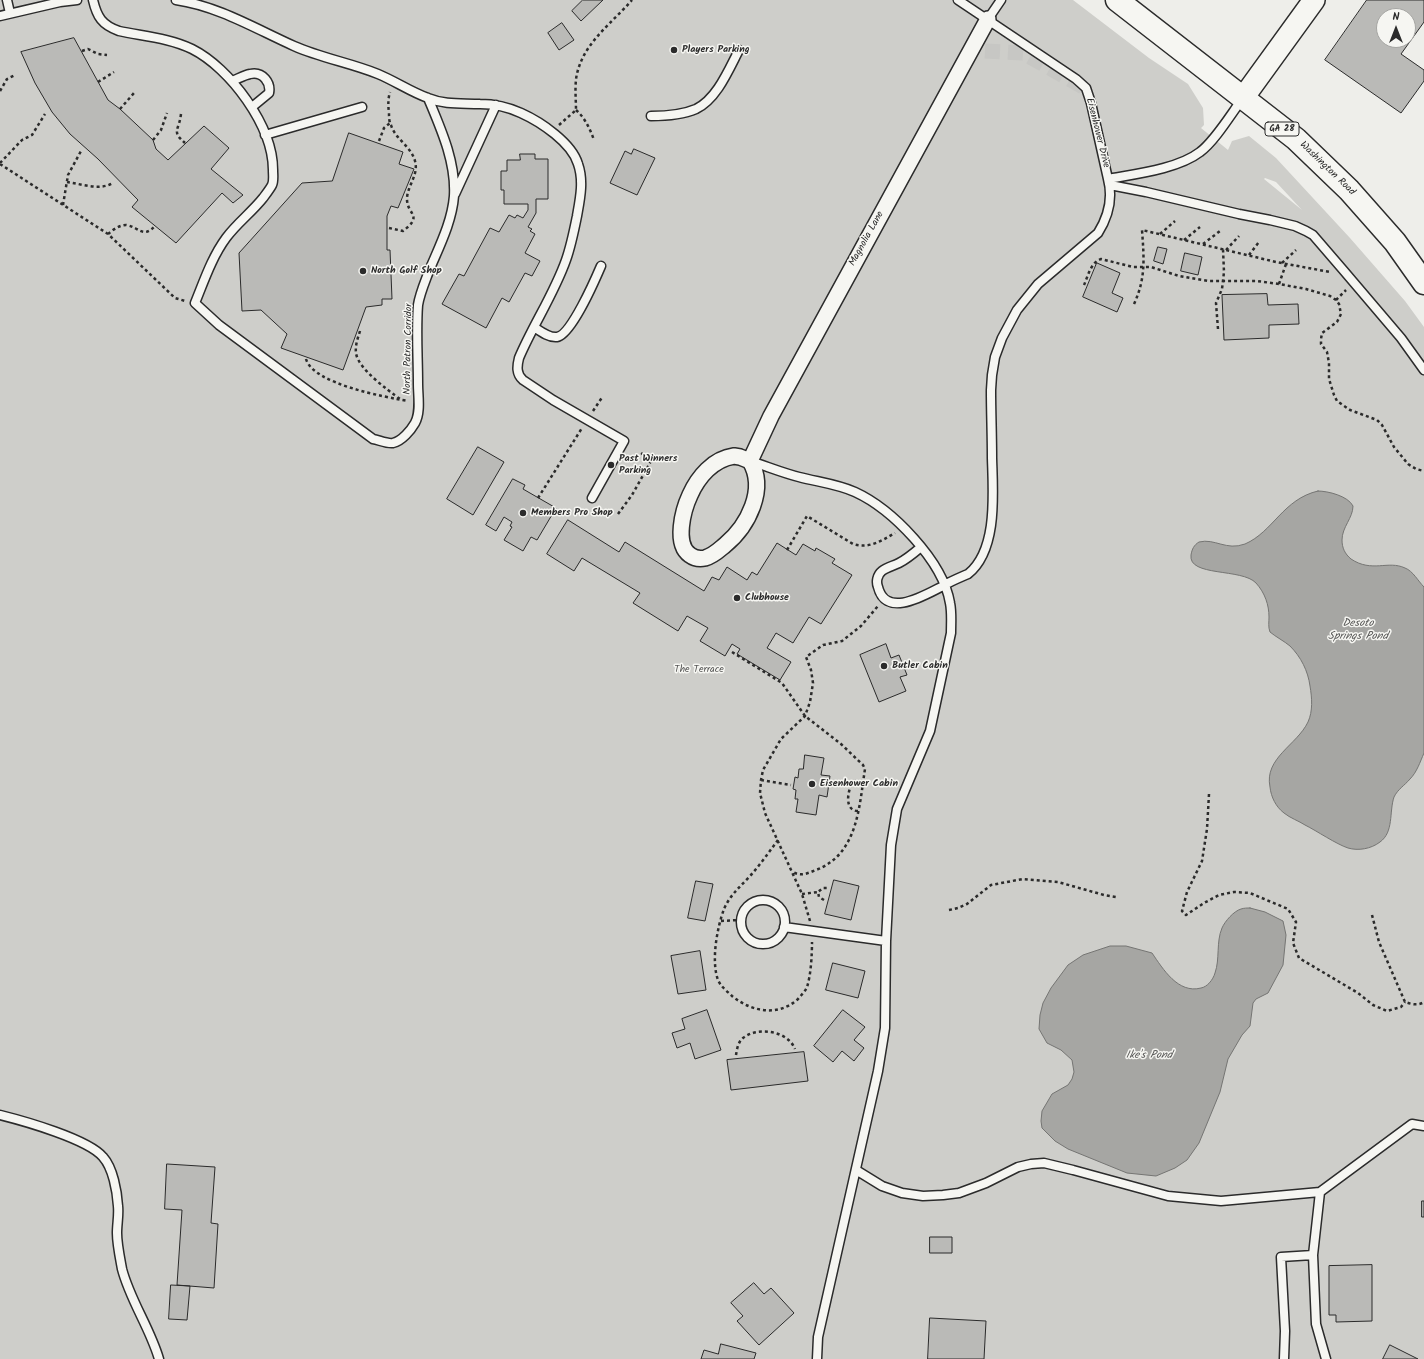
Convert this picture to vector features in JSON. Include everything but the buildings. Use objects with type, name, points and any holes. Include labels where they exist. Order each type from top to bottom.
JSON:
[{"type":"main road","name":"Washington Road","points":[[1117,0],[1296,139],[1349,190],[1395,242],[1424,283]]},
{"type":"street","name":"Eisenhower Drive","points":[[1243,98],[1314,0]]},
{"type":"street","name":"Magnolia Lane","points":[[750,461],[770,416],[988,19]]},
{"type":"street","points":[[734,456],[750,461],[756,474],[757,486],[751,509],[744,524],[730,541],[710,556],[699,558],[690,555],[683,548],[681,529],[685,508],[694,485],[705,472],[721,460],[734,456]]},
{"type":"lane","points":[[7,0],[10,13]]},
{"type":"lane","points":[[0,16],[60,2],[77,0]]},
{"type":"lane","points":[[93,0],[99,18],[111,28],[164,40],[192,49],[217,67],[232,81],[252,107],[271,152],[273,164],[272,185],[255,209],[232,231],[216,252],[195,303]]},
{"type":"lane","points":[[176,0],[204,6],[228,15],[311,53],[368,71],[428,98],[451,104],[496,105],[510,108],[533,119],[551,132],[574,154],[581,173],[582,185],[574,231],[566,260],[519,358],[517,370],[522,380],[553,400],[624,441],[592,498]]},
{"type":"lane","name":"Eisenhower Drive","points":[[958,0],[1076,78],[1086,88],[1091,103],[1109,182],[1168,167],[1188,159],[1200,152],[1216,134],[1243,98]]},
{"type":"lane","points":[[988,19],[1000,0]]},
{"type":"lane","points":[[651,116],[673,115],[697,109],[716,93],[739,50]]},
{"type":"lane","points":[[232,81],[254,73],[258,74],[268,82],[270,88],[269,94],[252,107]]},
{"type":"lane","name":"North Patron Corridor","points":[[195,303],[220,325],[373,438],[387,443],[394,443],[403,437],[415,424],[417,418],[417,333],[419,303],[423,286],[445,233],[454,196],[453,168],[440,126],[428,98]]},
{"type":"lane","points":[[454,196],[496,105]]},
{"type":"lane","points":[[265,135],[362,107]]},
{"type":"lane","points":[[921,547],[898,564],[882,571],[878,576],[876,582],[880,595],[886,601],[892,603],[902,603],[911,601],[968,574],[980,562],[991,524],[993,504],[992,375],[995,357],[1002,338],[1017,310],[1038,284],[1098,233],[1108,210],[1109,182],[1294,226],[1313,235],[1401,338],[1424,370]]},
{"type":"lane","points":[[534,327],[552,336],[558,337],[561,335],[577,314],[591,289],[601,266]]},
{"type":"lane","points":[[750,461],[799,477],[840,486],[870,500],[904,527],[921,547],[945,584],[950,602],[951,633],[930,731],[897,809],[891,845],[886,941],[885,1028],[878,1071],[818,1337],[816,1359]]},
{"type":"lane","points":[[766,900],[779,906],[783,912],[785,920],[782,934],[770,943],[763,944],[755,943],[744,934],[740,920],[746,906],[752,902],[766,900]]},
{"type":"lane","points":[[784,927],[886,941]]},
{"type":"lane","points":[[0,1115],[49,1129],[86,1144],[102,1156],[108,1164],[116,1188],[118,1206],[117,1235],[122,1269],[159,1359]]},
{"type":"lane","points":[[856,1170],[882,1186],[902,1193],[923,1196],[943,1196],[959,1193],[986,1183],[1018,1167],[1044,1163],[1168,1196],[1221,1201],[1320,1192],[1412,1124],[1424,1126]]},
{"type":"lane","points":[[1320,1192],[1313,1255],[1316,1324],[1326,1359]]},
{"type":"lane","points":[[1284,1359],[1285,1331],[1281,1258],[1313,1255]]},
{"type":"path","points":[[551,132],[576,110],[576,78],[581,62],[600,32],[632,0]]},
{"type":"path","points":[[82,51],[88,49],[98,54],[107,55]]},
{"type":"path","points":[[98,82],[114,72]]},
{"type":"path","points":[[0,91],[7,78],[15,75]]},
{"type":"path","points":[[389,228],[403,230],[410,225],[413,219],[413,214],[408,205],[407,198],[416,171],[415,160],[406,145],[395,133],[390,123],[388,100],[394,82]]},
{"type":"path","points":[[120,109],[134,93]]},
{"type":"path","points":[[576,110],[582,115],[594,140]]},
{"type":"path","points":[[153,140],[161,130],[166,113]]},
{"type":"path","points":[[45,114],[32,135],[22,140],[0,164],[108,234],[175,298],[195,303]]},
{"type":"path","points":[[181,114],[180,124],[176,132],[177,136],[185,143]]},
{"type":"path","points":[[379,140],[384,128],[390,123]]},
{"type":"path","points":[[63,206],[68,175],[81,151]]},
{"type":"path","points":[[67,182],[100,187],[113,182]]},
{"type":"path","points":[[1160,234],[1175,221]]},
{"type":"path","points":[[108,234],[118,227],[126,225],[144,232],[150,231],[155,226]]},
{"type":"path","points":[[1183,240],[1200,227]]},
{"type":"path","points":[[1134,304],[1141,288],[1144,266],[1142,230],[1281,263],[1324,270],[1354,282]]},
{"type":"path","points":[[1202,244],[1220,231]]},
{"type":"path","points":[[1218,329],[1216,303],[1220,294],[1224,272],[1224,250],[1239,236]]},
{"type":"path","points":[[1249,255],[1259,242]]},
{"type":"path","points":[[1281,263],[1296,250]]},
{"type":"path","points":[[1084,285],[1097,260],[1102,259],[1124,265],[1144,266],[1208,282],[1257,281],[1306,289],[1330,296],[1339,304],[1341,309],[1340,318],[1322,333],[1321,344],[1327,352],[1329,379],[1337,401],[1350,410],[1377,420],[1382,425],[1394,447],[1408,464],[1416,469],[1424,471]]},
{"type":"path","points":[[1279,284],[1286,264]]},
{"type":"path","points":[[360,331],[356,344],[356,354],[362,366],[374,379],[401,400]]},
{"type":"path","points":[[306,359],[307,363],[316,372],[332,381],[380,396],[418,403]]},
{"type":"path","points":[[590,415],[603,396]]},
{"type":"path","points":[[538,498],[582,428]]},
{"type":"path","points":[[618,514],[632,496],[649,466],[650,459],[641,452]]},
{"type":"path","points":[[787,550],[807,516],[853,544],[860,546],[877,543],[904,527]]},
{"type":"path","points":[[778,840],[750,876],[730,896],[724,910],[716,941],[714,960],[715,971],[719,982],[724,989],[739,1002],[750,1008],[769,1011],[782,1008],[793,1003],[807,987],[812,954],[812,931],[802,894],[793,872],[778,840],[765,813],[760,793],[763,770],[781,739],[805,716],[810,702],[813,683],[811,670],[806,657],[823,645],[842,640],[856,629],[880,604],[876,601]]},
{"type":"path","points":[[732,652],[782,683],[805,716],[841,744],[863,765],[865,769],[857,820],[847,845],[840,854],[822,868],[799,875],[793,872]]},
{"type":"path","points":[[761,780],[791,785]]},
{"type":"path","points":[[858,811],[849,808],[848,804],[851,786],[854,781],[863,782]]},
{"type":"path","points":[[1209,794],[1207,829],[1202,861],[1187,892],[1182,911],[1186,915],[1219,895],[1234,892],[1250,893],[1288,909],[1296,922],[1293,943],[1299,958],[1358,993],[1373,1005],[1387,1011],[1401,1007],[1405,1002]]},
{"type":"path","points":[[949,910],[967,904],[991,885],[1023,879],[1058,882],[1116,897]]},
{"type":"path","points":[[802,894],[818,892],[823,888],[826,888]]},
{"type":"path","points":[[818,892],[819,897],[824,900]]},
{"type":"path","points":[[1372,915],[1379,942],[1405,1002],[1412,1005],[1424,1002]]},
{"type":"path","points":[[721,921],[740,920]]},
{"type":"path","points":[[736,1055],[738,1045],[743,1039],[753,1033],[766,1031],[788,1039],[794,1045],[795,1049]]},
{"type":"green space","name":"The Terrace","points":[[0,0],[1073,0],[1149,58],[1188,84],[1203,108],[1204,125],[1201,128],[1228,150],[1232,141],[1249,136],[1276,158],[1350,238],[1405,301],[1424,327],[1424,1359],[0,1359]],"holes":[[[1265,178],[1276,182],[1302,210],[1264,179]]]},
{"type":"water","name":"Desoto Springs Pond","points":[[1318,491],[1332,493],[1347,499],[1353,506],[1353,510],[1342,535],[1344,551],[1351,559],[1366,565],[1392,565],[1408,569],[1424,587],[1424,753],[1415,773],[1394,797],[1389,827],[1384,838],[1373,846],[1364,849],[1352,849],[1338,844],[1286,815],[1274,802],[1271,794],[1269,777],[1272,768],[1276,760],[1297,738],[1310,718],[1312,700],[1308,675],[1301,660],[1294,650],[1270,632],[1267,604],[1262,591],[1256,583],[1249,578],[1240,575],[1207,570],[1198,567],[1192,562],[1191,555],[1194,547],[1199,542],[1205,541],[1238,546],[1255,539],[1296,501],[1306,495]]},
{"type":"water","name":"Ike's Pond","points":[[1250,908],[1265,912],[1283,921],[1286,935],[1283,965],[1268,993],[1256,999],[1253,1003],[1250,1026],[1242,1035],[1228,1059],[1220,1092],[1199,1143],[1187,1160],[1175,1168],[1156,1176],[1127,1173],[1068,1149],[1055,1141],[1042,1128],[1042,1111],[1052,1094],[1068,1085],[1074,1072],[1072,1060],[1061,1050],[1047,1043],[1039,1029],[1040,1015],[1043,1003],[1051,988],[1068,965],[1083,955],[1110,946],[1126,946],[1152,953],[1166,973],[1178,984],[1193,989],[1201,988],[1210,983],[1215,973],[1220,933],[1223,925],[1238,910]]},
{"type":"tunnel","points":[[985,51],[1023,53],[1083,87]]},
{"type":"place","name":"Players Parking","points":[[674,50]]},
{"type":"place","name":"North Golf Shop","points":[[363,271]]},
{"type":"place","name":"Past Winners Parking","points":[[611,465]]},
{"type":"place","name":"Members Pro Shop","points":[[523,513]]},
{"type":"place","name":"Clubhouse","points":[[737,598]]},
{"type":"place","name":"Butler Cabin","points":[[884,666]]},
{"type":"place","name":"Eisenhower Cabin","points":[[812,784]]}]
